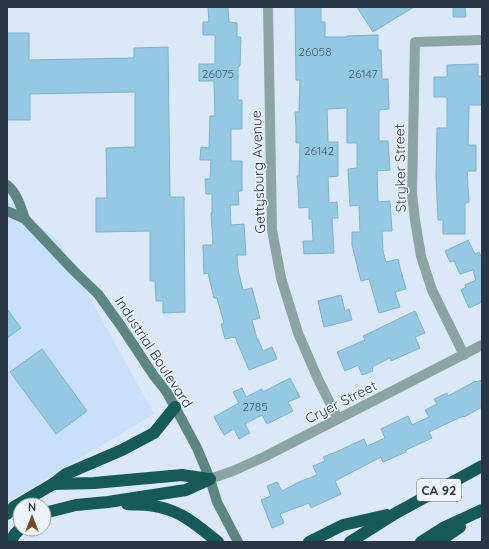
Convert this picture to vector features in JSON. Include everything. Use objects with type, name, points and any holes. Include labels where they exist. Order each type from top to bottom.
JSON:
[{"type":"highway","points":[[7,514],[14,507],[53,484],[66,474],[122,450],[154,433],[175,407]]},
{"type":"highway","name":"CA 92","points":[[350,542],[396,514],[482,466]]},
{"type":"highway","points":[[53,484],[94,483],[182,475],[210,479]]},
{"type":"highway","points":[[52,511],[76,506],[186,490],[210,479]]},
{"type":"highway","points":[[108,502],[158,506],[179,514],[196,524],[218,542]]},
{"type":"highway","points":[[438,542],[482,510]]},
{"type":"highway","name":"CA 92","points":[[421,542],[443,528],[482,510]]},
{"type":"highway","points":[[309,542],[343,525],[396,514]]},
{"type":"main road","name":"Industrial Boulevard","points":[[7,185],[12,188],[25,219]]},
{"type":"main road","name":"Industrial Boulevard","points":[[7,211],[25,219],[98,294],[121,326],[154,376],[166,391],[175,407],[197,448],[210,479],[217,502],[238,542]]},
{"type":"street","name":"Gettysburg Avenue","points":[[268,7],[272,230],[281,278],[298,333],[318,379],[338,419]]},
{"type":"street","name":"Stryker Street","points":[[464,355],[432,290],[420,256],[412,194],[415,42],[482,40]]},
{"type":"street","name":"Cryer Street","points":[[210,479],[233,471],[264,457],[482,345]]},
{"type":"shaded area","points":[[7,201],[58,240],[154,414],[15,497],[12,497],[7,505]]},
{"type":"building","points":[[208,7],[228,7],[229,22],[237,23],[237,37],[241,37],[240,66],[238,66],[238,100],[242,100],[242,129],[231,129],[231,161],[242,161],[242,191],[238,191],[239,205],[230,205],[231,225],[244,224],[246,255],[237,255],[238,270],[243,290],[252,288],[260,318],[252,320],[257,339],[263,351],[272,347],[277,359],[249,370],[235,337],[225,339],[221,324],[224,323],[217,298],[214,298],[208,273],[204,274],[203,245],[213,245],[211,213],[212,194],[206,194],[205,179],[210,179],[211,160],[200,160],[201,147],[209,148],[210,116],[215,116],[214,81],[199,81],[199,64],[215,64],[215,35],[203,35],[203,22],[209,22]]},
{"type":"building","points":[[295,7],[321,7],[321,22],[325,22],[325,37],[378,35],[378,50],[381,50],[382,79],[388,79],[389,109],[379,110],[379,141],[388,141],[390,170],[377,171],[378,202],[390,201],[392,231],[382,231],[383,251],[386,262],[398,259],[406,289],[395,292],[400,307],[379,313],[369,279],[361,281],[352,245],[352,232],[360,232],[359,205],[350,206],[348,169],[357,168],[357,143],[347,143],[347,108],[327,109],[328,142],[338,142],[338,176],[328,177],[329,203],[337,202],[338,218],[332,218],[334,253],[304,254],[303,241],[313,241],[312,219],[309,219],[309,207],[299,208],[297,176],[299,176],[300,143],[296,143],[295,112],[299,112],[300,80],[296,80]]},
{"type":"building","points":[[357,7],[414,7],[373,32]]},
{"type":"building","points":[[453,7],[465,7],[466,17],[453,17]]},
{"type":"building","points":[[7,33],[29,33],[29,60],[134,58],[134,48],[168,47],[170,197],[184,197],[185,312],[163,313],[163,301],[156,301],[155,281],[150,281],[150,231],[96,232],[96,198],[107,198],[106,148],[135,147],[135,92],[30,94],[30,120],[7,120]]},
{"type":"building","points":[[478,64],[478,76],[482,76],[482,105],[469,105],[468,145],[476,145],[476,171],[467,171],[469,202],[465,203],[465,234],[443,234],[443,220],[438,220],[436,177],[437,128],[447,128],[447,97],[434,97],[434,77],[447,77],[447,65]]},
{"type":"building","points":[[468,240],[475,254],[479,252],[482,258],[482,302],[469,308],[461,290],[466,287],[465,285],[476,280],[473,270],[460,274],[454,261],[450,262],[445,251]]},
{"type":"building","points":[[341,295],[345,311],[349,309],[352,320],[324,327],[318,301]]},
{"type":"building","points":[[7,309],[21,328],[7,338]]},
{"type":"building","points":[[415,311],[425,333],[415,337],[420,348],[391,361],[390,358],[372,367],[373,371],[362,375],[358,365],[345,371],[337,352],[365,340],[363,336]]},
{"type":"building","points":[[42,349],[87,411],[56,434],[10,372]]},
{"type":"building","points":[[290,378],[300,397],[288,402],[293,411],[267,424],[262,415],[245,424],[250,433],[239,439],[234,429],[224,435],[214,417],[239,403],[233,392],[242,388],[246,397],[262,389],[263,392]]},
{"type":"building","points":[[482,380],[482,407],[464,417],[463,416],[429,432],[432,438],[406,450],[406,452],[383,462],[381,457],[335,481],[341,494],[311,508],[309,503],[280,514],[284,523],[272,528],[261,500],[271,496],[267,486],[277,482],[282,491],[317,475],[313,466],[325,461],[323,457],[364,439],[367,446],[385,438],[381,429],[408,416],[412,425],[429,417],[425,410],[437,404],[434,399],[447,393],[448,396],[476,381]]}]
